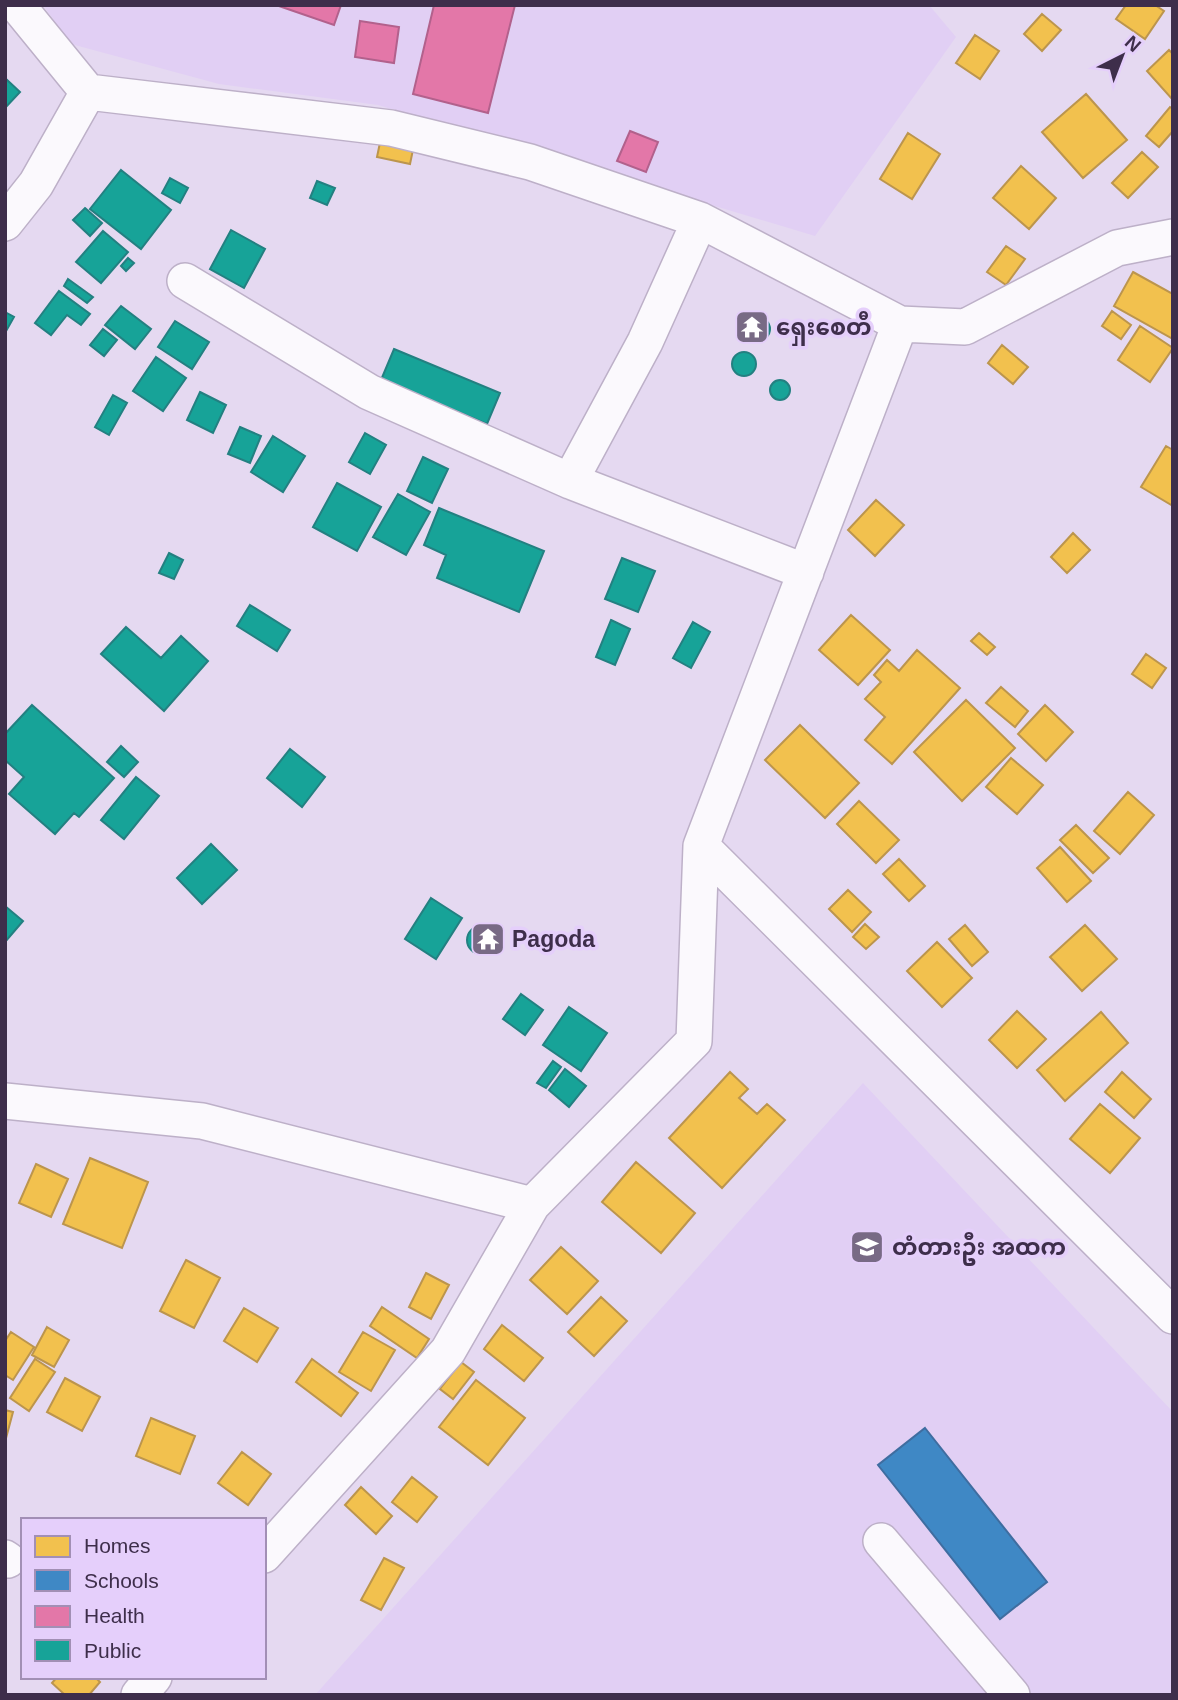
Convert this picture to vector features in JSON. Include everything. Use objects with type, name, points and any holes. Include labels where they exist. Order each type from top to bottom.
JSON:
[{"type":"street","points":[[17,5],[88,92],[391,128],[530,162],[700,220],[900,324],[965,327],[1117,248],[1173,237]]},
{"type":"street","points":[[5,223],[36,184],[88,92]]},
{"type":"street","points":[[570,481],[645,342],[700,220]]},
{"type":"street","points":[[185,281],[369,392],[570,481],[806,572]]},
{"type":"street","points":[[266,1553],[448,1351],[532,1205],[694,1041],[701,846],[900,324]]},
{"type":"street","points":[[701,846],[1173,1317]]},
{"type":"street","points":[[5,1101],[202,1121],[532,1205]]},
{"type":"street","points":[[881,1541],[1012,1695]]},
{"type":"street","points":[[139,1695],[152,1679]]},
{"type":"shaded area","points":[[43,5],[929,5],[956,37],[815,236],[378,105],[219,84],[71,44]]},
{"type":"shaded area","name":"တံတားဦး အထက","points":[[863,1083],[1173,1412],[1173,1695],[315,1695]]},
{"type":"building: Homes","points":[[1126,5],[1155,5],[1164,11],[1145,39],[1116,19]]},
{"type":"building: Homes","points":[[1042,14],[1061,30],[1042,51],[1024,34]]},
{"type":"building: Homes","points":[[975,35],[999,51],[980,79],[956,63]]},
{"type":"building: Homes","points":[[1169,50],[1173,54],[1172,99],[1147,71]]},
{"type":"building: Homes","points":[[1086,94],[1127,140],[1083,178],[1042,132]]},
{"type":"building: Homes","points":[[1170,107],[1173,109],[1173,131],[1159,147],[1146,136]]},
{"type":"building: Homes","points":[[382,133],[415,140],[410,164],[377,157]]},
{"type":"building: Homes","points":[[908,133],[940,154],[912,199],[880,179]]},
{"type":"building: Homes","points":[[1142,152],[1158,167],[1128,198],[1112,183]]},
{"type":"building: Homes","points":[[1021,166],[1056,198],[1029,229],[993,198]]},
{"type":"building: Homes","points":[[1006,246],[1025,259],[1006,285],[987,272]]},
{"type":"building: Homes","points":[[1133,272],[1173,294],[1173,339],[1114,306]]},
{"type":"building: Homes","points":[[1112,311],[1131,325],[1121,339],[1102,326]]},
{"type":"building: Homes","points":[[1140,326],[1173,348],[1150,382],[1118,360]]},
{"type":"building: Homes","points":[[1002,345],[1028,367],[1013,384],[988,363]]},
{"type":"building: Homes","points":[[1166,446],[1173,450],[1173,506],[1141,487]]},
{"type":"building: Homes","points":[[876,500],[904,525],[875,556],[848,530]]},
{"type":"building: Homes","points":[[1073,533],[1090,550],[1067,573],[1051,557]]},
{"type":"building: Homes","points":[[851,615],[890,650],[858,685],[819,650]]},
{"type":"building: Homes","points":[[979,633],[995,647],[987,655],[971,641]]},
{"type":"building: Homes","points":[[917,650],[960,688],[892,764],[865,740],[885,717],[865,699],[881,682],[874,675],[887,660],[899,671]]},
{"type":"building: Homes","points":[[1146,654],[1166,668],[1152,688],[1132,674]]},
{"type":"building: Homes","points":[[1001,687],[1028,711],[1015,727],[986,703]]},
{"type":"building: Homes","points":[[966,700],[1015,748],[962,801],[914,752]]},
{"type":"building: Homes","points":[[1045,705],[1073,732],[1046,761],[1018,734]]},
{"type":"building: Homes","points":[[800,725],[859,783],[825,818],[765,760]]},
{"type":"building: Homes","points":[[1011,758],[1043,785],[1017,814],[986,787]]},
{"type":"building: Homes","points":[[1128,792],[1154,815],[1120,854],[1094,831]]},
{"type":"building: Homes","points":[[859,801],[899,840],[876,863],[837,824]]},
{"type":"building: Homes","points":[[1076,825],[1109,858],[1093,873],[1060,840]]},
{"type":"building: Homes","points":[[1060,847],[1091,881],[1067,902],[1037,868]]},
{"type":"building: Homes","points":[[899,859],[925,886],[909,901],[883,874]]},
{"type":"building: Homes","points":[[848,890],[871,912],[852,932],[829,909]]},
{"type":"building: Homes","points":[[865,924],[879,937],[866,949],[853,937]]},
{"type":"building: Homes","points":[[965,925],[988,952],[972,966],[949,939]]},
{"type":"building: Homes","points":[[1085,925],[1117,959],[1082,991],[1050,957]]},
{"type":"building: Homes","points":[[937,942],[972,978],[942,1007],[907,971]]},
{"type":"building: Homes","points":[[1017,1011],[1046,1039],[1017,1068],[989,1040]]},
{"type":"building: Homes","points":[[1101,1012],[1128,1043],[1065,1101],[1037,1070]]},
{"type":"building: Homes","points":[[730,1072],[748,1089],[739,1098],[757,1114],[767,1104],[785,1120],[722,1188],[669,1138]]},
{"type":"building: Homes","points":[[1122,1072],[1151,1099],[1134,1118],[1105,1092]]},
{"type":"building: Homes","points":[[1100,1104],[1140,1138],[1110,1173],[1070,1139]]},
{"type":"building: Homes","points":[[90,1158],[148,1182],[122,1248],[63,1224]]},
{"type":"building: Homes","points":[[636,1162],[695,1213],[661,1253],[602,1202]]},
{"type":"building: Homes","points":[[36,1164],[68,1179],[51,1217],[19,1203]]},
{"type":"building: Homes","points":[[561,1247],[598,1281],[567,1314],[530,1280]]},
{"type":"building: Homes","points":[[186,1260],[220,1278],[194,1328],[160,1311]]},
{"type":"building: Homes","points":[[426,1273],[449,1285],[431,1319],[409,1307]]},
{"type":"building: Homes","points":[[601,1297],[627,1321],[594,1356],[568,1332]]},
{"type":"building: Homes","points":[[382,1307],[429,1339],[417,1358],[370,1326]]},
{"type":"building: Homes","points":[[244,1308],[278,1328],[257,1362],[224,1341]]},
{"type":"building: Homes","points":[[502,1325],[543,1358],[524,1381],[484,1349]]},
{"type":"building: Homes","points":[[47,1327],[69,1340],[54,1367],[32,1355]]},
{"type":"building: Homes","points":[[11,1332],[34,1347],[13,1380],[5,1375],[5,1341]]},
{"type":"building: Homes","points":[[363,1332],[395,1350],[371,1391],[339,1372]]},
{"type":"building: Homes","points":[[35,1359],[55,1372],[29,1411],[10,1398]]},
{"type":"building: Homes","points":[[312,1359],[358,1393],[341,1416],[296,1382]]},
{"type":"building: Homes","points":[[461,1362],[474,1372],[453,1399],[440,1389]]},
{"type":"building: Homes","points":[[65,1378],[100,1397],[82,1431],[47,1412]]},
{"type":"building: Homes","points":[[476,1380],[525,1418],[488,1465],[439,1427]]},
{"type":"building: Homes","points":[[5,1410],[13,1412],[5,1442]]},
{"type":"building: Homes","points":[[151,1418],[195,1436],[180,1474],[136,1456]]},
{"type":"building: Homes","points":[[242,1452],[271,1474],[248,1505],[218,1483]]},
{"type":"building: Homes","points":[[412,1477],[437,1497],[417,1522],[392,1502]]},
{"type":"building: Homes","points":[[361,1487],[392,1516],[376,1534],[345,1505]]},
{"type":"building: Homes","points":[[384,1558],[404,1568],[381,1610],[361,1600]]},
{"type":"building: Homes","points":[[55,1679],[97,1679],[100,1682],[89,1695],[65,1695],[52,1683]]},
{"type":"building: Schools","points":[[925,1428],[1047,1582],[1000,1619],[878,1465]]},
{"type":"building: Health","points":[[276,5],[341,5],[334,25]]},
{"type":"building: Health","points":[[434,5],[515,5],[488,113],[413,94]]},
{"type":"building: Health","points":[[360,21],[399,27],[394,63],[355,57]]},
{"type":"building: Health","points":[[630,131],[658,142],[646,172],[617,161]]},
{"type":"building: Public","points":[[5,78],[20,92],[5,108]]},
{"type":"building: Public","points":[[121,170],[171,210],[141,249],[90,209]]},
{"type":"building: Public","points":[[170,178],[188,188],[180,203],[162,193]]},
{"type":"building: Public","points":[[317,181],[335,188],[327,205],[310,198]]},
{"type":"building: Public","points":[[85,208],[102,223],[90,236],[73,220]]},
{"type":"building: Public","points":[[231,230],[265,249],[244,288],[210,269]]},
{"type":"building: Public","points":[[103,231],[128,252],[101,283],[76,262]]},
{"type":"building: Public","points":[[128,258],[134,263],[126,271],[121,266]]},
{"type":"building: Public","points":[[68,279],[93,297],[87,303],[64,286]]},
{"type":"building: Public","points":[[59,291],[90,314],[81,325],[67,315],[51,335],[35,323]]},
{"type":"building: Public","points":[[121,306],[151,329],[135,349],[105,325]]},
{"type":"building: Public","points":[[5,312],[14,317],[5,333]]},
{"type":"building: Public","points":[[755,318],[763,318],[770,325],[770,333],[763,340],[755,340],[748,333],[748,325]]},
{"type":"building: Public","points":[[175,321],[209,342],[192,369],[158,347]]},
{"type":"building: Public","points":[[103,329],[117,340],[104,356],[90,345]]},
{"type":"building: Public","points":[[394,349],[500,393],[487,424],[381,380]]},
{"type":"building: Public","points":[[744,352],[752,356],[756,364],[752,372],[744,376],[736,372],[732,364],[736,356]]},
{"type":"building: Public","points":[[156,357],[186,378],[163,411],[133,391]]},
{"type":"building: Public","points":[[780,380],[787,383],[790,390],[787,397],[780,400],[773,397],[770,390],[773,383]]},
{"type":"building: Public","points":[[200,392],[226,405],[213,433],[187,420]]},
{"type":"building: Public","points":[[113,395],[127,403],[109,435],[95,427]]},
{"type":"building: Public","points":[[240,427],[261,436],[250,463],[228,454]]},
{"type":"building: Public","points":[[365,433],[386,445],[370,474],[349,462]]},
{"type":"building: Public","points":[[273,436],[305,456],[283,492],[251,472]]},
{"type":"building: Public","points":[[423,457],[448,469],[432,503],[407,491]]},
{"type":"building: Public","points":[[337,483],[381,507],[357,551],[313,527]]},
{"type":"building: Public","points":[[398,494],[430,512],[406,555],[373,537]]},
{"type":"building: Public","points":[[439,508],[544,551],[519,612],[437,578],[446,555],[424,545]]},
{"type":"building: Public","points":[[169,553],[183,560],[174,579],[159,573]]},
{"type":"building: Public","points":[[622,558],[655,571],[638,612],[605,599]]},
{"type":"building: Public","points":[[250,605],[290,630],[277,651],[237,626]]},
{"type":"building: Public","points":[[611,620],[630,629],[615,665],[596,657]]},
{"type":"building: Public","points":[[693,622],[710,632],[691,668],[673,658]]},
{"type":"building: Public","points":[[126,627],[161,658],[181,636],[208,661],[164,711],[101,654]]},
{"type":"building: Public","points":[[32,705],[114,778],[79,817],[74,813],[55,834],[9,794],[24,777],[5,760],[5,734]]},
{"type":"building: Public","points":[[121,746],[138,762],[124,777],[107,762]]},
{"type":"building: Public","points":[[290,749],[325,777],[302,807],[267,778]]},
{"type":"building: Public","points":[[136,777],[159,796],[124,839],[101,820]]},
{"type":"building: Public","points":[[211,844],[237,870],[202,904],[177,878]]},
{"type":"building: Public","points":[[431,898],[462,918],[436,959],[405,939]]},
{"type":"building: Public","points":[[5,906],[23,921],[5,942]]},
{"type":"building: Public","points":[[481,926],[491,930],[495,940],[491,950],[481,954],[471,950],[467,940],[471,930]]},
{"type":"building: Public","points":[[521,994],[543,1010],[525,1035],[503,1019]]},
{"type":"building: Public","points":[[569,1007],[607,1033],[581,1071],[543,1045]]},
{"type":"building: Public","points":[[553,1061],[561,1067],[546,1088],[537,1083]]},
{"type":"building: Public","points":[[565,1069],[586,1086],[569,1107],[549,1090]]},
{"type":"place","name":"ရှေးစေတီ","points":[[752,327]]},
{"type":"place","name":"Pagoda","points":[[488,939]]},
{"type":"place","name":"တံတားဦး အထက","points":[[867,1247]]}]
